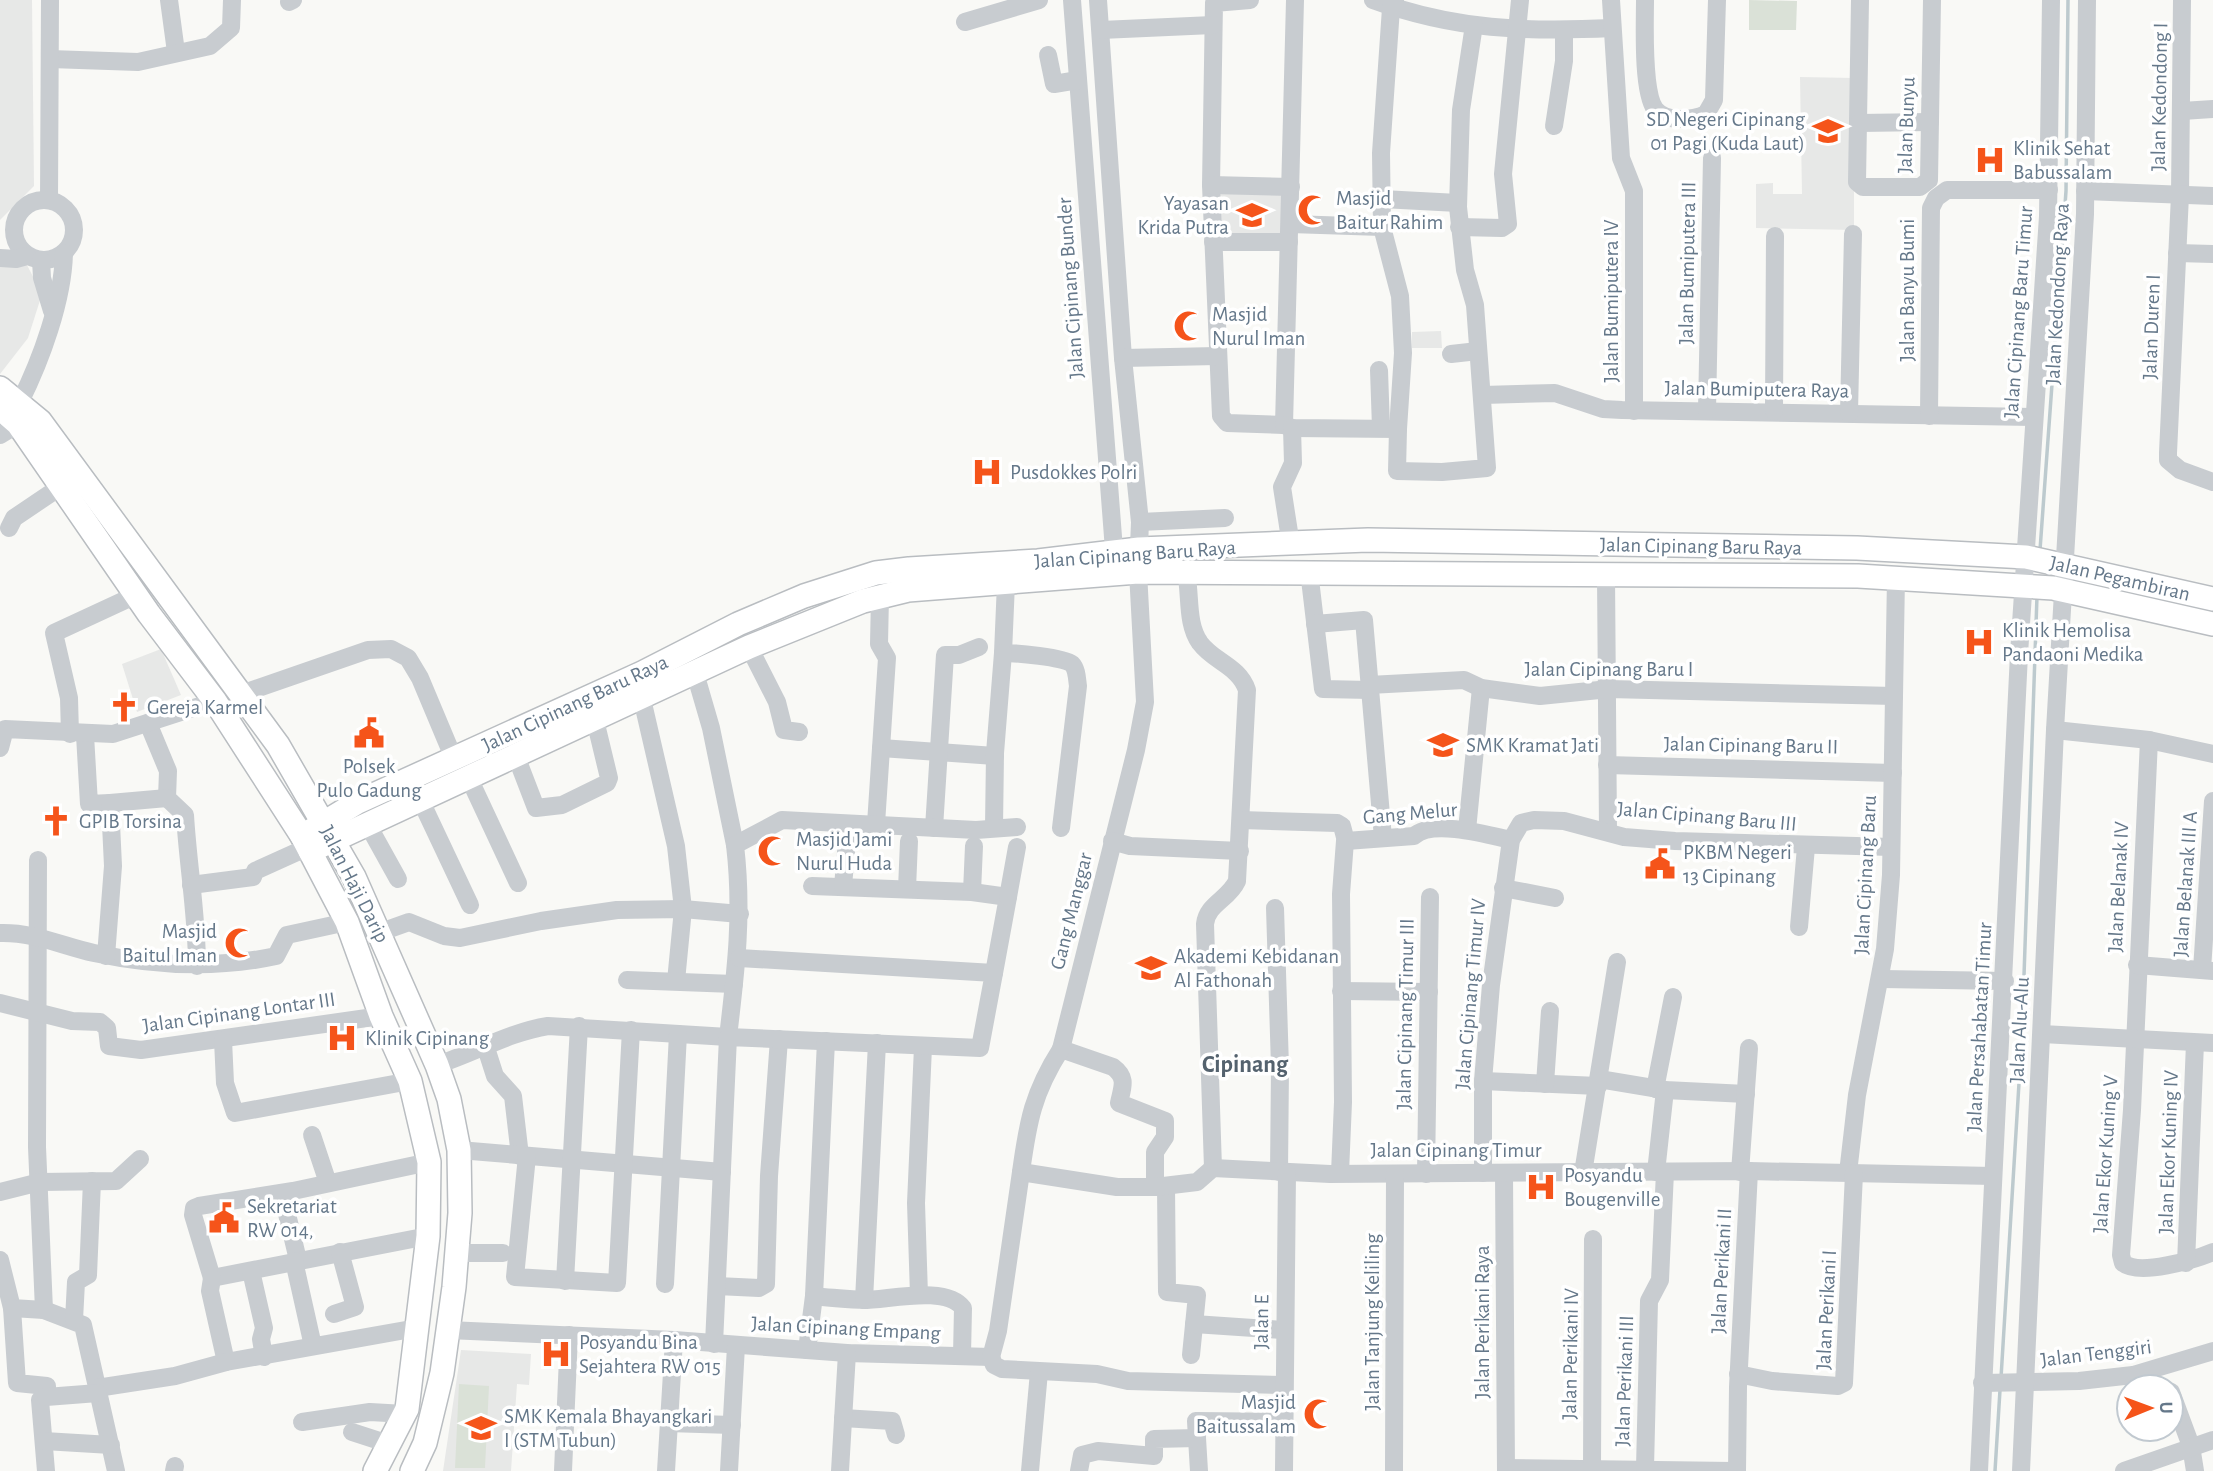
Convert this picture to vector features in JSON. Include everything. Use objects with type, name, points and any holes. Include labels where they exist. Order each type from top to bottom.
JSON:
[{"type":"main road","name":"Jalan Haji Darip","points":[[5,405],[136,595],[215,701],[303,846],[347,922],[382,1016],[411,1081],[429,1161],[428,1236],[405,1414],[375,1471]]},
{"type":"main road","name":"Jalan Haji Darip","points":[[5,405],[40,421],[278,745],[336,841],[382,932],[437,1065],[449,1099],[459,1150],[458,1253],[433,1415],[412,1471]]},
{"type":"main road","name":"Jalan Cipinang Baru Raya","points":[[303,846],[324,821],[358,802],[642,673],[784,604],[876,573],[1127,562],[1368,540],[1774,546],[2046,560]]},
{"type":"main road","name":"Jalan Pegambiran","points":[[2046,560],[2213,599]]},
{"type":"main road","name":"Jalan Cipinang Baru Raya","points":[[303,846],[336,841],[420,799],[641,700],[749,648],[880,596],[908,590],[1006,583],[1127,562],[1186,572],[1896,577],[2043,587]]},
{"type":"main road","name":"Jalan Pegambiran","points":[[2043,587],[2213,624]]},
{"type":"main road","points":[[641,700],[642,673]]},
{"type":"main road","points":[[617,684],[641,700]]},
{"type":"street","points":[[50,0],[50,200]]},
{"type":"street","points":[[170,0],[176,52]]},
{"type":"street","points":[[50,59],[138,61],[210,46],[232,27],[232,0]]},
{"type":"street","points":[[965,22],[1039,0]]},
{"type":"street","name":"Jalan Cipinang Bunder","points":[[1072,0],[1090,257],[1127,562]]},
{"type":"street","points":[[1098,0],[1123,358],[1140,522],[1127,562]]},
{"type":"street","points":[[1250,0],[1214,1],[1210,185],[1222,421],[1288,427],[1389,428]]},
{"type":"street","points":[[1291,545],[1282,487],[1293,463],[1288,427],[1295,0]]},
{"type":"street","points":[[1373,0],[1474,25],[1518,31],[1612,28],[1611,0]]},
{"type":"street","points":[[1459,227],[1502,228],[1508,224],[1503,174],[1520,0]]},
{"type":"street","points":[[1645,0],[1647,79],[1654,108],[1666,117],[1700,117],[1706,114],[1716,93],[1717,0]]},
{"type":"street","points":[[1860,0],[1859,123],[1930,122]]},
{"type":"street","name":"Jalan Bunyu","points":[[1859,123],[1857,182],[1860,186],[1908,187],[1927,184],[1932,0]]},
{"type":"street","name":"Jalan Cipinang Baru Timur","points":[[2043,587],[2046,560],[2033,417],[2049,190],[2051,0]]},
{"type":"street","name":"Jalan Kedondong Raya","points":[[2043,587],[2085,191],[2087,0]]},
{"type":"street","name":"Jalan Kedondong I","points":[[2180,195],[2182,0]]},
{"type":"street","points":[[1389,428],[1403,353],[1400,296],[1382,227],[1381,153],[1393,4]]},
{"type":"street","points":[[1101,30],[1213,25]]},
{"type":"street","points":[[1379,370],[1397,471],[1485,470],[1488,465],[1475,305],[1465,270],[1458,203],[1461,110],[1474,25]]},
{"type":"street","name":"Jalan Bumiputera IV","points":[[1612,28],[1621,158],[1634,191],[1634,411]]},
{"type":"street","points":[[1554,126],[1564,61],[1564,30]]},
{"type":"street","points":[[1048,55],[1054,84],[1078,80]]},
{"type":"street","points":[[2182,111],[2213,109]]},
{"type":"street","name":"Jalan Bumiputera III","points":[[1707,411],[1712,158]]},
{"type":"street","points":[[1210,185],[1291,187]]},
{"type":"street","name":"Jalan Banyu Bumi","points":[[1929,416],[1931,208],[1936,198],[1947,190],[2049,190]]},
{"type":"street","points":[[2085,191],[2213,196]]},
{"type":"street","name":"Jalan Duren I","points":[[2180,195],[2168,460],[2180,470],[2213,482]]},
{"type":"street","points":[[1382,199],[1458,203]]},
{"type":"street","points":[[0,258],[16,259],[34,258],[53,259],[64,253],[72,242],[74,229],[71,216],[62,206],[50,200],[27,205],[7,229],[19,247],[34,258],[52,311]]},
{"type":"street","points":[[1087,211],[1097,219],[1103,219],[1112,207]]},
{"type":"street","points":[[1290,224],[1382,227]]},
{"type":"street","points":[[1849,412],[1853,234]]},
{"type":"street","points":[[1774,411],[1775,236]]},
{"type":"street","points":[[1213,242],[1289,242]]},
{"type":"street","points":[[1090,257],[1096,248],[1105,246],[1111,248],[1115,257]]},
{"type":"street","points":[[5,405],[33,374],[63,279],[64,253]]},
{"type":"street","points":[[2177,253],[2213,254]]},
{"type":"street","points":[[1451,354],[1478,351]]},
{"type":"street","points":[[1123,358],[1217,356]]},
{"type":"street","name":"Jalan Bumiputera Raya","points":[[1483,394],[1555,393],[1603,409],[1634,411],[1849,412],[2033,417]]},
{"type":"street","points":[[9,528],[14,518],[60,487]]},
{"type":"street","points":[[1140,522],[1225,518]]},
{"type":"street","name":"Gang Manggar","points":[[1021,1172],[1029,1117],[1040,1082],[1061,1049],[1144,702],[1127,562]]},
{"type":"street","points":[[1309,571],[1315,624],[1364,620],[1382,838]]},
{"type":"street","points":[[1186,572],[1191,628],[1205,649],[1241,676],[1247,690],[1240,851],[1234,889],[1209,910],[1205,924],[1213,1168],[1197,1182],[1117,1187],[1021,1172],[998,1331],[991,1357],[994,1365],[1002,1369],[1097,1374],[1128,1381],[1284,1385]]},
{"type":"street","points":[[1605,576],[1609,689],[1608,831]]},
{"type":"street","name":"Jalan Cipinang Baru","points":[[1851,1173],[1857,1095],[1882,979],[1891,847],[1896,577]]},
{"type":"street","points":[[994,828],[995,757],[1006,583]]},
{"type":"street","name":"Jalan Alu-Alu","points":[[2021,1471],[2018,1383],[2042,1034],[2055,730],[2043,587]]},
{"type":"street","name":"Jalan Persahabatan Timur","points":[[1979,1471],[1986,1383],[1993,1176],[2005,981],[2043,587]]},
{"type":"street","points":[[136,595],[54,633],[78,734],[89,804],[167,798],[186,815],[191,885],[197,921],[197,966]]},
{"type":"street","points":[[876,824],[887,658],[879,644],[880,596]]},
{"type":"street","name":"Jalan Cipinang Baru I","points":[[1315,624],[1323,689],[1464,680],[1481,688],[1540,696],[1609,689],[1894,696]]},
{"type":"street","points":[[749,648],[777,702],[784,730],[799,732]]},
{"type":"street","points":[[934,828],[945,655],[979,648]]},
{"type":"street","points":[[241,694],[368,650],[391,649],[408,658],[420,678],[454,759]]},
{"type":"street","points":[[1003,653],[1057,659],[1071,663],[1075,668],[1078,687],[1060,828]]},
{"type":"street","points":[[695,673],[710,728],[735,845],[740,914],[739,958],[728,1037],[714,1344]]},
{"type":"street","points":[[1467,830],[1481,688]]},
{"type":"street","points":[[641,700],[662,775],[676,846],[683,909],[676,981]]},
{"type":"street","points":[[0,748],[2,728],[113,734],[215,701]]},
{"type":"street","points":[[516,756],[536,808],[562,805],[607,783],[609,778],[595,720]]},
{"type":"street","points":[[148,723],[168,771],[167,798]]},
{"type":"street","points":[[2055,730],[2149,740],[2213,754]]},
{"type":"street","name":"Jalan Belanak IV","points":[[2134,1037],[2149,740]]},
{"type":"street","points":[[881,748],[995,757]]},
{"type":"street","name":"Jalan Cipinang Baru II","points":[[1607,765],[1893,773]]},
{"type":"street","points":[[469,778],[518,883]]},
{"type":"street","points":[[420,799],[470,905]]},
{"type":"street","name":"Jalan Belanak III A","points":[[2208,971],[2213,801]]},
{"type":"street","points":[[106,956],[113,866],[110,803]]},
{"type":"street","points":[[735,845],[782,820],[934,828],[1017,827]]},
{"type":"street","name":"Gang Melur","points":[[1241,820],[1337,823],[1342,826],[1345,841],[1415,836],[1422,830],[1467,830],[1511,840]]},
{"type":"street","name":"Jalan Cipinang Baru III","points":[[1521,823],[1534,820],[1564,821],[1624,837],[1675,841],[1807,847],[1891,847]]},
{"type":"street","name":"Jalan Cipinang Timur IV","points":[[1483,1173],[1483,1082],[1503,888],[1511,840],[1521,823]]},
{"type":"street","points":[[368,825],[398,879]]},
{"type":"street","points":[[843,886],[847,841]]},
{"type":"street","points":[[907,889],[909,841]]},
{"type":"street","points":[[1112,841],[1130,846],[1240,851]]},
{"type":"street","points":[[1340,1173],[1343,1102],[1341,894],[1345,841]]},
{"type":"street","points":[[191,885],[242,881],[253,877],[255,871],[303,846]]},
{"type":"street","points":[[972,892],[974,846]]},
{"type":"street","points":[[437,1065],[531,1028],[579,1026],[779,1040],[980,1048],[1017,847]]},
{"type":"street","points":[[1799,927],[1807,847]]},
{"type":"street","points":[[38,860],[36,935],[44,1310]]},
{"type":"street","points":[[812,886],[972,892],[1008,897]]},
{"type":"street","points":[[1503,888],[1555,898]]},
{"type":"street","name":"Jalan Cipinang Timur III","points":[[1426,1174],[1430,897]]},
{"type":"street","name":"Jalan E","points":[[1275,908],[1283,1172],[1284,1471]]},
{"type":"street","points":[[382,932],[409,922],[444,936],[460,938],[541,921],[617,910],[683,909],[740,914]]},
{"type":"street","points":[[0,933],[36,935],[106,956],[197,966],[244,963],[276,956],[287,935],[347,922]]},
{"type":"street","points":[[739,958],[994,973]]},
{"type":"street","points":[[1583,1172],[1617,962]]},
{"type":"street","points":[[2137,965],[2208,971]]},
{"type":"street","points":[[1882,979],[2005,981]]},
{"type":"street","points":[[627,980],[734,984]]},
{"type":"street","points":[[1341,991],[1429,992]]},
{"type":"street","name":"Jalan Perikani III","points":[[1645,1468],[1650,1301],[1660,1280],[1660,1090],[1673,997]]},
{"type":"street","name":"Jalan Cipinang Lontar III","points":[[0,1003],[37,1010],[72,1021],[105,1024],[106,1043],[111,1048],[141,1050],[382,1016]]},
{"type":"street","points":[[1545,1084],[1550,1011]]},
{"type":"street","points":[[565,1281],[574,1162],[579,1026]]},
{"type":"street","points":[[485,1048],[495,1076],[513,1096],[524,1156],[514,1277],[617,1283],[631,1030]]},
{"type":"street","points":[[665,1284],[678,1034]]},
{"type":"street","points":[[2042,1034],[2134,1037],[2204,1043]]},
{"type":"street","name":"Jalan Ekor Kuning V","points":[[2134,1037],[2121,1255],[2123,1263],[2132,1268],[2186,1263]]},
{"type":"street","points":[[223,1040],[225,1083],[234,1113],[411,1081]]},
{"type":"street","points":[[717,1286],[765,1287],[769,1176],[779,1040]]},
{"type":"street","points":[[807,1350],[814,1296],[826,1041]]},
{"type":"street","points":[[864,1300],[877,1043]]},
{"type":"street","name":"Jalan Ekor Kuning IV","points":[[2186,1263],[2204,1043]]},
{"type":"street","points":[[919,1295],[916,1203],[923,1047]]},
{"type":"street","name":"Jalan Perikani II","points":[[1735,1471],[1749,1048]]},
{"type":"street","points":[[1061,1049],[1121,1072],[1125,1082],[1119,1103],[1165,1121],[1165,1138],[1155,1152],[1161,1186],[1167,1292],[1196,1294],[1191,1355]]},
{"type":"street","points":[[1483,1082],[1598,1083],[1660,1090],[1746,1094]]},
{"type":"street","points":[[312,1135],[328,1183]]},
{"type":"street","points":[[459,1150],[574,1162],[722,1172]]},
{"type":"street","points":[[0,1192],[40,1182],[116,1181],[140,1159]]},
{"type":"street","points":[[226,1362],[210,1291],[212,1278],[193,1215],[194,1208],[282,1193],[429,1161]]},
{"type":"street","name":"Jalan Cipinang Timur","points":[[1213,1168],[1395,1174],[1744,1172],[1993,1176]]},
{"type":"street","name":"Jalan Perikani I","points":[[1738,1374],[1772,1386],[1838,1386],[1846,1380],[1851,1173]]},
{"type":"street","name":"Jalan Tanjung Keliling","points":[[1394,1471],[1395,1174]]},
{"type":"street","name":"Jalan Perikani Raya","points":[[1504,1174],[1506,1470]]},
{"type":"street","points":[[74,1320],[76,1282],[88,1275],[92,1181]]},
{"type":"street","points":[[282,1193],[313,1346]]},
{"type":"street","points":[[212,1278],[428,1236]]},
{"type":"street","name":"Jalan Perikani IV","points":[[1592,1469],[1593,1239]]},
{"type":"street","points":[[334,1314],[355,1307],[340,1252]]},
{"type":"street","points":[[2186,1263],[2213,1252]]},
{"type":"street","points":[[458,1253],[503,1253]]},
{"type":"street","points":[[0,1260],[12,1308],[17,1382],[45,1384],[46,1397]]},
{"type":"street","points":[[251,1271],[264,1328],[261,1339],[264,1357]]},
{"type":"street","points":[[814,1296],[864,1300],[919,1295],[943,1298],[961,1305],[962,1356]]},
{"type":"street","points":[[12,1308],[44,1310],[74,1320],[84,1327],[116,1471]]},
{"type":"street","points":[[1194,1324],[1283,1330]]},
{"type":"street","points":[[46,1471],[40,1400],[46,1397],[175,1376],[226,1362],[417,1328]]},
{"type":"street","name":"Jalan Cipinang Empang","points":[[448,1330],[674,1340],[847,1353],[991,1357]]},
{"type":"street","points":[[563,1471],[569,1335]]},
{"type":"street","points":[[666,1471],[674,1340]]},
{"type":"street","points":[[729,1471],[736,1346]]},
{"type":"street","name":"Jalan Tenggiri","points":[[1986,1383],[2080,1381],[2162,1369],[2213,1351]]},
{"type":"street","points":[[839,1471],[847,1353]]},
{"type":"street","points":[[2162,1369],[2164,1373]]},
{"type":"street","points":[[1030,1471],[1039,1372]]},
{"type":"street","points":[[302,1422],[370,1412],[405,1414]]},
{"type":"street","points":[[843,1418],[892,1421],[896,1435]]},
{"type":"street","points":[[1199,1471],[1198,1420],[1284,1422]]},
{"type":"street","points":[[668,1423],[732,1425]]},
{"type":"street","points":[[2185,1430],[2191,1446],[2194,1469]]},
{"type":"street","points":[[352,1432],[389,1444]]},
{"type":"street","points":[[1080,1471],[1083,1454],[1098,1451],[1154,1456],[1154,1439],[1197,1438]]},
{"type":"street","points":[[2124,1471],[2213,1440]]},
{"type":"street","points":[[44,1441],[111,1446]]},
{"type":"street","points":[[1506,1470],[1645,1468],[1735,1471]]},
{"type":"shaded area","points":[[0,0],[32,0],[34,186],[0,220]]},
{"type":"shaded area","points":[[1749,0],[1797,1],[1796,30],[1749,30]]},
{"type":"shaded area","name":"SD Negeri Cipinang 01 Pagi (Kuda Laut)","points":[[1800,77],[1854,78],[1854,230],[1756,228],[1756,184],[1773,183],[1773,194],[1802,194]]},
{"type":"shaded area","name":"Yayasan Krida Putra","points":[[1287,190],[1287,239],[1217,239],[1216,191]]},
{"type":"shaded area","points":[[0,257],[27,265],[42,294],[28,338],[0,374]]},
{"type":"shaded area","points":[[1441,331],[1442,348],[1412,348],[1412,332]]},
{"type":"shaded area","points":[[161,649],[181,695],[137,712],[122,664]]},
{"type":"shaded area","name":"SMK Kemala Bhayangkari I (STM Tubun)","points":[[461,1350],[531,1354],[529,1385],[517,1384],[511,1471],[443,1471]]},
{"type":"shaded area","points":[[459,1384],[489,1386],[485,1468],[455,1468]]},
{"type":"waterway","points":[[2040,550],[2066,191],[2068,0]]},
{"type":"waterway","points":[[2001,1378],[2022,1034],[2037,596]]},
{"type":"waterway","points":[[1995,1471],[2000,1390]]},
{"type":"place","name":"SD Negeri Cipinang 01 Pagi (Kuda Laut)","points":[[1828,131]]},
{"type":"place","name":"Klinik Sehat Babussalam","points":[[1990,160]]},
{"type":"place","name":"Masjid Baitur Rahim","points":[[1313,210]]},
{"type":"place","name":"Yayasan Krida Putra","points":[[1252,215]]},
{"type":"place","name":"Masjid Nurul Iman","points":[[1189,326]]},
{"type":"place","name":"Pusdokkes Polri","points":[[987,472]]},
{"type":"place","name":"Klinik Hemolisa Pandaoni Medika","points":[[1979,642]]},
{"type":"place","name":"Gereja Karmel","points":[[124,707]]},
{"type":"place","name":"Polsek Pulo Gadung","points":[[369,733]]},
{"type":"place","name":"SMK Kramat Jati","points":[[1443,745]]},
{"type":"place","name":"GPIB Torsina","points":[[56,821]]},
{"type":"place","name":"Masjid Jami Nurul Huda","points":[[773,851]]},
{"type":"place","name":"PKBM Negeri 13 Cipinang","points":[[1660,864]]},
{"type":"place","name":"Masjid Baitul Iman","points":[[240,943]]},
{"type":"place","name":"Akademi Kebidanan Al Fathonah","points":[[1151,968]]},
{"type":"place","name":"Klinik Cipinang","points":[[342,1038]]},
{"type":"place","name":"Posyandu Bougenville","points":[[1541,1187]]},
{"type":"place","name":"Sekretariat RW 014,","points":[[224,1218]]},
{"type":"place","name":"Posyandu Bina Sejahtera RW 015","points":[[556,1354]]},
{"type":"place","name":"Masjid Baitussalam","points":[[1319,1414]]},
{"type":"place","name":"SMK Kemala Bhayangkari I (STM Tubun)","points":[[481,1428]]},
{"type":"district","name":"Cipinang","points":[[1245,1064]]}]
